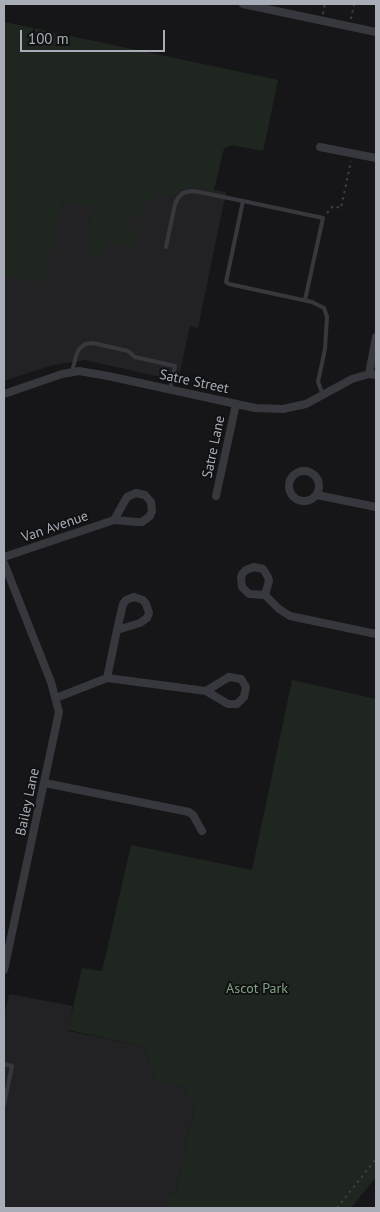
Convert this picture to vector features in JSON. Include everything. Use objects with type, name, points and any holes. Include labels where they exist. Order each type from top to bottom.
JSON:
[{"type":"street","points":[[243,4],[276,7],[376,32]]},
{"type":"street","points":[[320,147],[376,158]]},
{"type":"street","points":[[372,374],[376,338]]},
{"type":"street","name":"Satre Street","points":[[4,394],[72,372],[101,374],[261,409],[284,409],[299,407],[341,384],[372,374]]},
{"type":"street","name":"Satre Lane","points":[[216,496],[236,404]]},
{"type":"street","points":[[300,472],[310,472],[319,484],[317,494],[306,501],[296,499],[290,491],[292,477],[300,472]]},
{"type":"street","points":[[140,493],[148,497],[151,502],[152,511],[147,520],[142,522],[114,520],[124,501],[131,494],[140,493]]},
{"type":"street","points":[[317,494],[376,507]]},
{"type":"street","name":"Van Avenue","points":[[4,557],[114,520]]},
{"type":"street","name":"Bailey Lane","points":[[4,563],[56,698],[59,712],[4,970]]},
{"type":"street","points":[[265,595],[279,609],[290,616],[376,634]]},
{"type":"street","points":[[107,678],[117,630],[124,602],[134,597],[143,600],[148,608],[147,618],[140,623],[117,630]]},
{"type":"street","points":[[56,698],[107,678],[206,691],[225,702],[235,705],[242,701],[246,692],[244,682],[232,676],[206,691]]},
{"type":"street","points":[[45,783],[189,812],[202,831]]},
{"type":"lane","points":[[166,247],[176,201],[183,193],[191,191],[323,218],[305,300]]},
{"type":"lane","points":[[242,201],[226,281],[227,283],[305,300],[324,308],[327,314],[325,350],[318,382],[323,395]]},
{"type":"lane","points":[[72,372],[74,360],[80,349],[85,344],[93,343],[128,351],[135,357],[175,366],[170,389]]},
{"type":"lane","points":[[4,1064],[12,1066],[4,1105]]},
{"type":"path","points":[[350,27],[354,4]]},
{"type":"path","points":[[323,218],[333,206],[341,208],[352,153]]},
{"type":"path","points":[[337,1208],[376,1159]]},
{"type":"shaded area","points":[[4,22],[278,80],[263,151],[231,145],[222,152],[214,190],[226,192],[198,328],[190,326],[178,381],[85,360],[53,365],[4,381]]},
{"type":"shaded area","points":[[9,994],[73,1006],[68,1031],[143,1046],[156,1080],[189,1087],[187,1094],[195,1105],[175,1196],[169,1195],[166,1208],[4,1208],[4,1017]]},
{"type":"green space","points":[[4,22],[278,80],[263,151],[234,145],[224,148],[214,190],[194,186],[180,190],[172,196],[156,192],[154,202],[145,200],[141,217],[131,216],[129,229],[138,231],[134,248],[107,242],[104,256],[86,252],[94,207],[62,200],[44,283],[4,274]]},
{"type":"green space","name":"Ascot Park","points":[[292,680],[376,699],[376,1177],[351,1208],[166,1208],[169,1195],[175,1196],[195,1105],[187,1094],[188,1087],[156,1080],[143,1046],[68,1030],[82,968],[102,971],[131,845],[252,870]]}]
